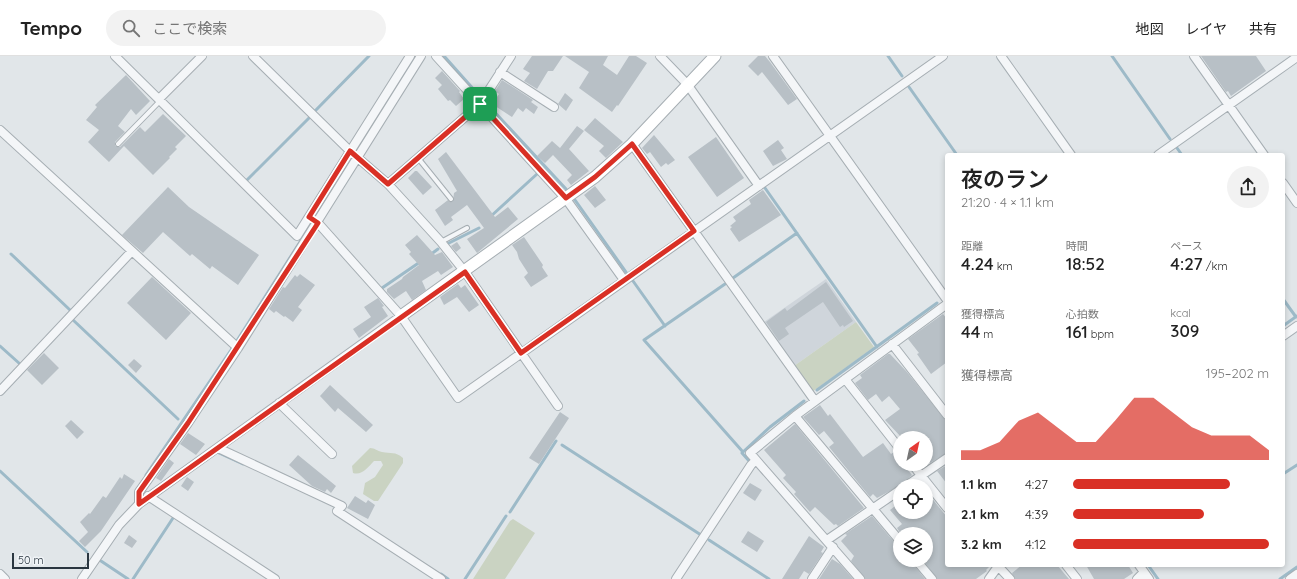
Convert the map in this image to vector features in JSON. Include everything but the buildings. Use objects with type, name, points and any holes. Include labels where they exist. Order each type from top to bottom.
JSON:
[{"type":"street","points":[[115,56],[297,236],[313,220]]},
{"type":"street","points":[[159,100],[202,56]]},
{"type":"street","points":[[253,56],[354,154],[388,184],[441,242],[465,272],[558,406]]},
{"type":"street","points":[[139,504],[139,492],[188,423],[236,347],[354,154],[410,56]]},
{"type":"street","points":[[354,154],[421,56]]},
{"type":"street","points":[[436,56],[566,198],[624,280]]},
{"type":"street","points":[[388,184],[480,104],[511,56]]},
{"type":"street","points":[[660,56],[687,84],[759,186]]},
{"type":"street","points":[[82,579],[119,525],[148,496],[465,272],[595,177],[632,144],[714,56]]},
{"type":"street","points":[[774,56],[945,297]]},
{"type":"street","points":[[313,220],[401,316],[458,398],[944,56]]},
{"type":"street","points":[[1001,56],[1070,153]]},
{"type":"street","points":[[1194,56],[1263,153]]},
{"type":"street","points":[[1161,153],[1297,57]]},
{"type":"street","points":[[500,72],[554,107]]},
{"type":"street","points":[[0,130],[236,347]]},
{"type":"street","points":[[632,144],[815,401]]},
{"type":"street","points":[[1285,186],[1297,203]]},
{"type":"street","points":[[0,391],[132,251]]},
{"type":"street","points":[[860,579],[750,453],[795,416],[945,305]]},
{"type":"street","points":[[1285,335],[1297,326]]},
{"type":"street","points":[[892,344],[945,412]]},
{"type":"street","points":[[845,380],[893,440]]},
{"type":"street","points":[[279,403],[332,454]]},
{"type":"street","points":[[795,416],[893,533]]},
{"type":"street","points":[[218,448],[342,506],[337,511],[442,579]]},
{"type":"street","points":[[916,479],[945,459]]},
{"type":"street","points":[[676,579],[751,465],[756,460]]},
{"type":"street","points":[[917,471],[945,506]]},
{"type":"street","points":[[827,540],[893,495]]},
{"type":"street","points":[[148,496],[265,576],[275,579]]},
{"type":"street","points":[[812,579],[833,547]]},
{"type":"street","points":[[922,567],[932,579]]},
{"type":"street","points":[[989,579],[995,567]]},
{"type":"street","points":[[997,567],[1010,579]]},
{"type":"street","points":[[1068,567],[1077,579]]},
{"type":"street","points":[[1137,579],[1144,572]]},
{"type":"street","points":[[0,574],[5,579]]},
{"type":"street","points":[[1290,579],[1297,574]]},
{"type":"lane","points":[[118,144],[159,100]]},
{"type":"lane","points":[[418,158],[451,199]]},
{"type":"lane","points":[[441,242],[467,228]]},
{"type":"shaded area","points":[[826,279],[856,322],[794,366],[764,322]]},
{"type":"green space","points":[[856,322],[874,347],[812,392],[794,366]]},
{"type":"green space","points":[[370,448],[395,454],[403,458],[403,463],[378,501],[374,501],[363,494],[365,483],[375,477],[383,465],[381,461],[374,461],[362,472],[356,474],[353,473],[352,466]]},
{"type":"green space","points":[[513,519],[535,533],[505,579],[473,579],[510,521]]},
{"type":"waterway","points":[[315,111],[369,56]]},
{"type":"waterway","points":[[364,140],[415,56]]},
{"type":"waterway","points":[[444,56],[476,92]]},
{"type":"waterway","points":[[888,56],[902,76]]},
{"type":"waterway","points":[[1112,56],[1170,139]]},
{"type":"waterway","points":[[909,87],[956,153]]},
{"type":"waterway","points":[[488,105],[566,189]]},
{"type":"waterway","points":[[247,180],[309,118]]},
{"type":"waterway","points":[[1177,148],[1181,153]]},
{"type":"waterway","points":[[490,217],[537,174]]},
{"type":"waterway","points":[[765,188],[877,347]]},
{"type":"waterway","points":[[575,200],[626,272]]},
{"type":"waterway","points":[[449,243],[479,228]]},
{"type":"waterway","points":[[146,475],[231,350],[307,231]]},
{"type":"waterway","points":[[733,278],[797,233]]},
{"type":"waterway","points":[[430,255],[438,249]]},
{"type":"waterway","points":[[11,254],[70,310]]},
{"type":"waterway","points":[[382,288],[420,262]]},
{"type":"waterway","points":[[633,281],[665,326]]},
{"type":"waterway","points":[[725,284],[644,340],[743,452],[742,453],[750,462],[749,463]]},
{"type":"waterway","points":[[1285,302],[1296,317]]},
{"type":"waterway","points":[[817,390],[937,303]]},
{"type":"waterway","points":[[1285,325],[1297,316]]},
{"type":"waterway","points":[[70,321],[72,319],[178,419]]},
{"type":"waterway","points":[[0,346],[20,364]]},
{"type":"waterway","points":[[743,452],[770,427],[804,401]]},
{"type":"waterway","points":[[510,512],[556,441]]},
{"type":"waterway","points":[[562,445],[701,535]]},
{"type":"waterway","points":[[219,453],[243,464]]},
{"type":"waterway","points":[[1285,473],[1297,465]]},
{"type":"waterway","points":[[0,471],[87,552]]},
{"type":"waterway","points":[[465,579],[506,516]]},
{"type":"waterway","points":[[133,579],[173,518]]},
{"type":"waterway","points":[[709,540],[769,579]]},
{"type":"waterway","points":[[101,561],[128,579]]},
{"type":"waterway","points":[[1149,567],[1158,579]]},
{"type":"waterway","points":[[1280,579],[1297,567]]},
{"type":"waterway","points":[[441,574],[448,579]]},
{"type":"route","points":[[480,104],[566,198],[595,177],[632,144],[694,231],[521,353],[465,272],[320,373],[139,504],[139,492],[188,423],[238,348],[318,223],[309,217],[350,151],[388,184],[480,104]]}]
